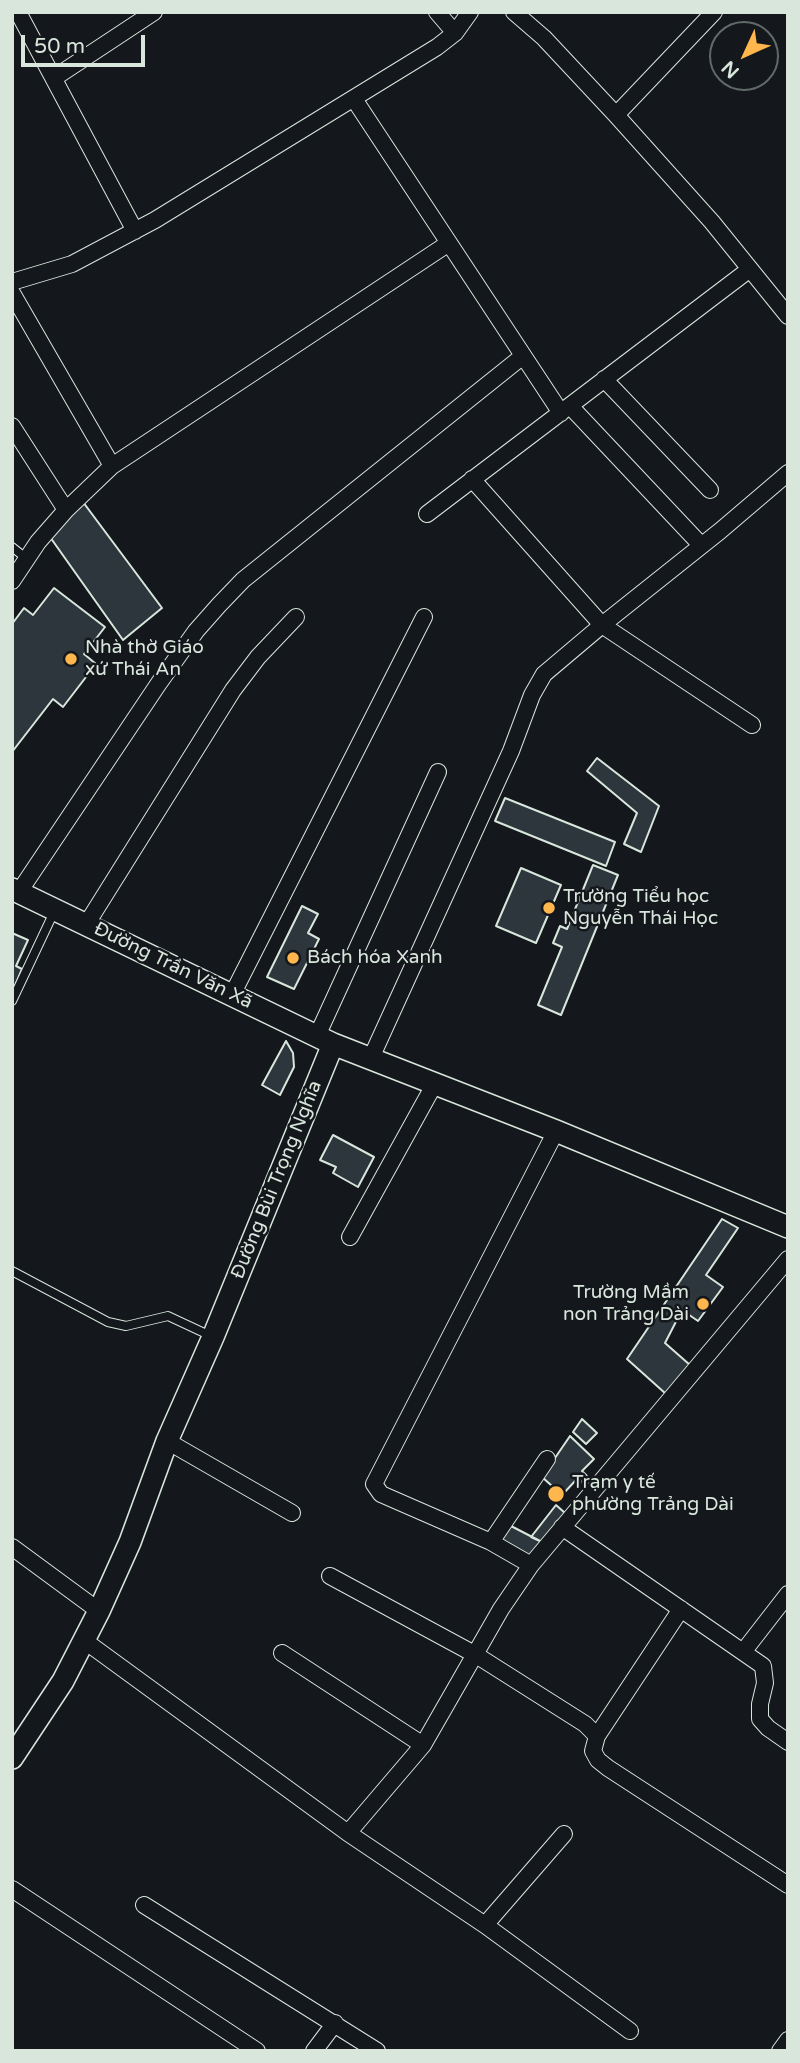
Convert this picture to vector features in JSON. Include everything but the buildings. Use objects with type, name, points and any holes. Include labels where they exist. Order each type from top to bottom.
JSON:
[{"type":"street","points":[[18,12],[135,231]]},
{"type":"street","points":[[54,78],[154,12]]},
{"type":"street","points":[[436,12],[455,33]]},
{"type":"street","points":[[112,466],[13,282],[72,264],[135,231],[438,47],[455,33],[470,12]]},
{"type":"street","points":[[514,12],[544,38],[616,115],[712,222],[788,316]]},
{"type":"street","points":[[616,115],[714,12]]},
{"type":"street","points":[[354,99],[523,356],[566,410],[701,545]]},
{"type":"street","points":[[12,581],[66,510],[112,466],[449,243]]},
{"type":"street","points":[[427,513],[750,269]]},
{"type":"street","points":[[15,891],[196,631],[219,605],[243,580],[523,356]]},
{"type":"street","points":[[604,379],[710,490]]},
{"type":"street","points":[[12,426],[66,510]]},
{"type":"street","points":[[371,1058],[511,751],[532,695],[544,674],[788,473]]},
{"type":"street","points":[[472,479],[602,625],[752,725]]},
{"type":"street","points":[[86,925],[233,690],[258,657],[296,617]]},
{"type":"street","points":[[232,995],[424,617]]},
{"type":"street","points":[[438,772],[325,1040],[786,1221]]},
{"type":"street","name":"Đường Trần Văn Xã","points":[[15,891],[325,1040]]},
{"type":"street","name":"Đường Bùi Trọng Nghĩa","points":[[12,1758],[64,1681],[130,1542],[167,1441],[213,1337],[325,1040]]},
{"type":"street","points":[[350,1237],[434,1085]]},
{"type":"street","points":[[531,1565],[491,1542],[381,1494],[374,1484],[556,1131]]},
{"type":"street","points":[[348,1833],[423,1745],[501,1609],[531,1565],[788,1259]]},
{"type":"street","points":[[167,1441],[292,1513]]},
{"type":"street","points":[[491,1542],[547,1459]]},
{"type":"street","points":[[562,1527],[763,1666],[765,1684],[760,1704],[760,1719],[788,1742]]},
{"type":"street","points":[[12,1546],[99,1611]]},
{"type":"street","points":[[330,1576],[476,1655],[585,1724],[597,1736]]},
{"type":"street","points":[[743,1652],[788,1594]]},
{"type":"street","points":[[681,1609],[597,1736],[593,1751],[598,1760],[608,1768],[788,1885]]},
{"type":"street","points":[[85,1641],[348,1833],[485,1925],[631,2031]]},
{"type":"street","points":[[282,1653],[423,1745]]},
{"type":"street","points":[[485,1925],[564,1834]]},
{"type":"street","points":[[12,1889],[257,2051]]},
{"type":"street","points":[[144,1905],[377,2051]]},
{"type":"street","points":[[314,2051],[335,2023]]},
{"type":"street","points":[[780,2051],[788,2040]]},
{"type":"lane","points":[[12,547],[27,559]]},
{"type":"lane","points":[[12,1001],[55,909]]},
{"type":"lane","points":[[12,1271],[108,1322],[126,1326],[168,1316],[213,1337]]},
{"type":"place","name":"Nhà thờ Giáo xứ Thái An","points":[[71,659]]},
{"type":"place","name":"Trường Tiểu học Nguyễn Thái Học","points":[[549,908]]},
{"type":"place","name":"Bách hóa Xanh","points":[[293,958]]},
{"type":"place","name":"Trường Mầm non Trảng Dài","points":[[703,1304]]},
{"type":"place","name":"Trạm y tế phường Trảng Dài","points":[[556,1494]]}]
